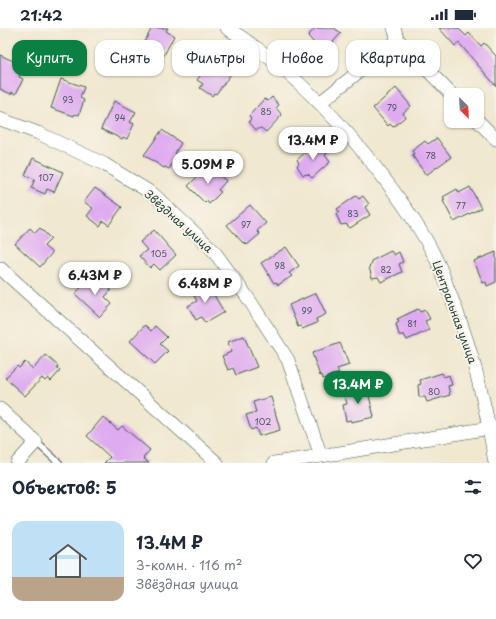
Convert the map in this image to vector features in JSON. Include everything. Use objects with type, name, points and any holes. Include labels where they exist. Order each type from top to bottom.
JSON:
[{"type":"street","name":"Центральная улица","points":[[227,28],[247,40],[287,71],[320,102],[369,158],[409,211],[434,255],[454,304],[473,359],[493,428],[495,463]]},
{"type":"street","points":[[320,102],[396,34],[446,88]]},
{"type":"street","name":"Звёздная улица","points":[[0,119],[38,133],[104,164],[153,194],[213,250],[248,298],[288,360],[321,456]]},
{"type":"street","points":[[484,127],[496,139]]},
{"type":"street","points":[[0,268],[217,463]]},
{"type":"street","points":[[0,410],[36,442],[18,463]]},
{"type":"street","points":[[274,463],[493,428]]},
{"type":"lane","points":[[36,442],[59,463]]},
{"type":"building","points":[[152,28],[168,28],[166,31],[174,36],[164,55],[164,40],[145,40]]},
{"type":"building","points":[[315,28],[334,28],[341,33],[335,40],[311,40],[308,36]]},
{"type":"building","points":[[439,28],[458,28],[466,36],[469,33],[481,46],[484,43],[496,56],[496,86],[459,43],[455,46]]},
{"type":"building","points":[[0,55],[12,60],[12,76],[19,76],[23,79],[16,94],[12,92],[11,94],[0,89]]},
{"type":"building","points":[[200,76],[230,76],[216,94],[214,93],[212,96],[200,88],[203,84],[197,80]]},
{"type":"building","points":[[61,79],[84,87],[80,98],[84,100],[79,115],[75,114],[74,116],[51,108]]},
{"type":"building","points":[[396,88],[411,106],[403,113],[405,117],[393,127],[390,124],[388,126],[373,108]]},
{"type":"building","points":[[272,97],[279,105],[276,108],[282,115],[266,132],[261,128],[256,130],[249,122],[251,118],[249,116],[264,99],[268,101]]},
{"type":"building","points":[[114,101],[136,112],[130,122],[134,124],[127,139],[123,137],[122,139],[101,129]]},
{"type":"building","points":[[162,130],[181,143],[175,153],[178,155],[169,169],[164,168],[144,155]]},
{"type":"building","points":[[437,138],[451,157],[426,175],[412,155],[414,154],[412,151],[425,141],[428,144]]},
{"type":"building","points":[[322,144],[328,152],[325,155],[330,162],[312,178],[308,174],[303,175],[297,166],[299,163],[297,160],[314,145],[317,148]]},
{"type":"building","points":[[33,158],[63,172],[54,192],[47,189],[45,194],[31,188],[35,179],[25,175]]},
{"type":"building","points":[[209,165],[226,181],[218,190],[221,192],[209,204],[207,201],[205,203],[188,186]]},
{"type":"building","points":[[470,187],[481,208],[454,222],[443,201],[445,200],[443,197],[457,189],[459,193]]},
{"type":"building","points":[[95,188],[122,207],[109,225],[103,221],[100,226],[87,216],[93,208],[84,202]]},
{"type":"building","points":[[356,196],[359,199],[363,196],[369,204],[365,207],[370,215],[350,228],[346,224],[341,225],[336,214],[339,212],[337,209]]},
{"type":"building","points":[[250,205],[266,223],[257,231],[260,234],[247,245],[244,242],[243,243],[227,225]]},
{"type":"building","points":[[30,228],[35,233],[40,228],[51,239],[44,246],[52,253],[40,267],[15,244]]},
{"type":"building","points":[[154,230],[176,255],[160,270],[154,264],[150,268],[139,256],[147,250],[140,242]]},
{"type":"building","points":[[286,247],[299,266],[289,273],[292,276],[278,285],[276,282],[274,283],[261,263]]},
{"type":"building","points":[[391,251],[394,255],[399,252],[403,262],[399,264],[402,272],[381,282],[378,277],[372,278],[369,267],[372,264],[371,261]]},
{"type":"building","points":[[496,252],[496,282],[487,286],[486,282],[483,283],[474,261]]},
{"type":"building","points":[[90,278],[96,284],[100,279],[111,290],[105,297],[112,304],[100,317],[75,294]]},
{"type":"building","points":[[207,283],[224,312],[205,323],[201,317],[196,320],[188,306],[197,301],[192,292]]},
{"type":"building","points":[[316,293],[326,314],[316,319],[317,323],[302,329],[301,326],[298,327],[289,305]]},
{"type":"building","points":[[418,309],[420,312],[425,310],[430,319],[425,321],[429,330],[407,340],[404,335],[399,335],[396,324],[399,322],[397,319]]},
{"type":"building","points":[[145,325],[151,331],[155,326],[167,337],[160,344],[168,351],[155,364],[130,341]]},
{"type":"building","points":[[244,336],[257,367],[236,375],[233,368],[228,370],[222,356],[231,352],[228,342]]},
{"type":"building","points":[[340,343],[349,365],[337,369],[339,373],[323,379],[322,375],[320,376],[312,353]]},
{"type":"building","points":[[46,355],[58,366],[57,368],[60,371],[51,381],[48,378],[45,381],[42,378],[25,396],[5,378],[17,366],[19,368],[25,362],[33,369]]},
{"type":"building","points":[[442,373],[444,377],[449,375],[452,385],[448,386],[450,395],[427,402],[425,397],[419,397],[418,385],[421,384],[420,380]]},
{"type":"building","points":[[367,387],[374,417],[351,422],[351,420],[346,421],[343,405],[347,404],[344,393]]},
{"type":"building","points":[[271,397],[280,430],[259,436],[256,428],[251,430],[246,415],[256,412],[253,402]]},
{"type":"building","points":[[103,417],[118,430],[122,426],[150,450],[143,458],[149,463],[104,463],[110,457],[87,436]]}]
